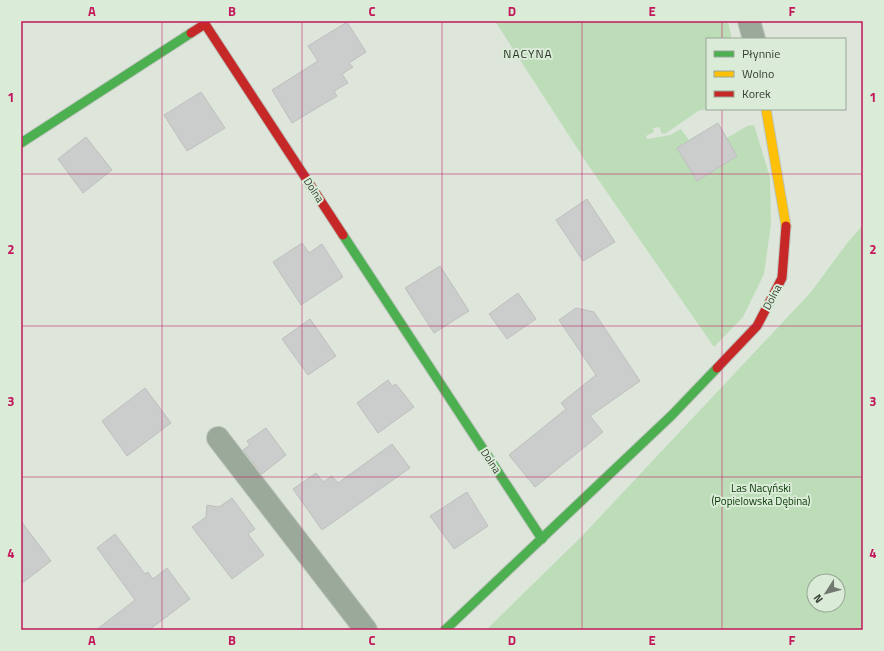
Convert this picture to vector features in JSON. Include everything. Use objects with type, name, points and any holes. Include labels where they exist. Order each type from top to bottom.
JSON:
[{"type":"street","points":[[749,21],[754,38]]},
{"type":"street","name":"Dolna","points":[[21,143],[205,24],[542,539]]},
{"type":"street","name":"Dolna","points":[[445,630],[672,414],[757,326],[782,278],[786,228],[766,110]]},
{"type":"street","points":[[218,438],[366,630]]},
{"type":"green space","points":[[495,21],[728,21],[732,38],[706,38],[706,109],[698,111],[665,134],[661,133],[660,127],[653,128],[654,132],[646,136],[647,139],[670,135],[681,129],[689,140],[718,123],[727,138],[747,126],[754,125],[770,177],[771,224],[764,274],[743,317],[714,347],[586,162]]},
{"type":"green space","name":"Las Nacyński (Popielowska Dębina)","points":[[863,225],[863,630],[486,630],[582,536],[811,292],[848,242]]},
{"type":"building","points":[[347,22],[366,52],[349,63],[353,67],[342,74],[348,83],[334,91],[337,96],[292,123],[272,90],[318,61],[308,46]]},
{"type":"building","points":[[201,92],[225,128],[187,151],[164,115]]},
{"type":"building","points":[[718,123],[737,156],[697,181],[677,148]]},
{"type":"building","points":[[86,137],[112,170],[83,193],[58,159]]},
{"type":"building","points":[[587,199],[615,242],[583,261],[556,220]]},
{"type":"building","points":[[302,243],[309,253],[322,244],[343,277],[301,305],[273,262]]},
{"type":"building","points":[[440,266],[469,311],[434,333],[405,288]]},
{"type":"building","points":[[518,293],[536,319],[507,339],[489,314]]},
{"type":"building","points":[[576,308],[594,312],[640,381],[590,416],[603,432],[535,487],[509,455],[566,409],[561,403],[596,375],[559,320]]},
{"type":"building","points":[[310,319],[336,356],[308,375],[282,339]]},
{"type":"building","points":[[388,380],[392,386],[396,384],[414,407],[378,433],[357,403]]},
{"type":"building","points":[[145,388],[171,423],[127,456],[102,421]]},
{"type":"building","points":[[266,428],[286,455],[262,474],[243,450],[250,445],[247,441]]},
{"type":"building","points":[[392,444],[410,468],[322,530],[293,489],[316,473],[323,482],[332,476],[338,483]]},
{"type":"building","points":[[467,492],[488,526],[454,549],[430,516]]},
{"type":"building","points":[[232,498],[255,529],[248,534],[264,555],[232,579],[192,527],[206,517],[207,505],[219,507]]},
{"type":"building","points":[[21,521],[51,561],[21,584]]},
{"type":"building","points":[[115,534],[145,574],[148,572],[153,579],[167,568],[190,599],[149,630],[96,630],[135,600],[97,548]]},
{"type":"traffic: fast","points":[[21,143],[191,33]]},
{"type":"traffic: fast","points":[[343,235],[542,539]]},
{"type":"traffic: fast","points":[[445,630],[672,415],[717,368]]},
{"type":"traffic: slow","points":[[766,110],[786,226]]},
{"type":"traffic: jam","points":[[191,33],[205,24],[343,235]]},
{"type":"traffic: jam","points":[[717,368],[757,326],[782,278],[786,226]]},
{"type":"district","name":"NACYNA","points":[[528,53]]}]
